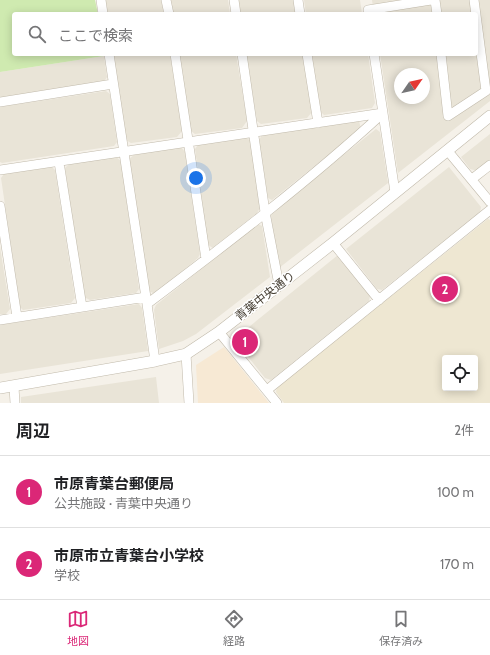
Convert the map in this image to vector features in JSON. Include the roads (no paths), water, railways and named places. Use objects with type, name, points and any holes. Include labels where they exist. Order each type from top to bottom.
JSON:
[{"type":"street","points":[[101,0],[103,12]]},
{"type":"street","points":[[166,0],[168,12]]},
{"type":"street","points":[[234,0],[236,12]]},
{"type":"street","points":[[298,0],[300,12]]},
{"type":"street","points":[[366,0],[368,12],[431,0]]},
{"type":"street","points":[[435,0],[437,12]]},
{"type":"street","points":[[474,0],[476,12]]},
{"type":"street","points":[[441,56],[448,116],[486,91],[478,30]]},
{"type":"street","points":[[109,56],[155,361]]},
{"type":"street","points":[[175,56],[206,258]]},
{"type":"street","points":[[242,56],[265,212],[279,285]]},
{"type":"street","points":[[307,56],[318,123]]},
{"type":"street","points":[[374,56],[395,192]]},
{"type":"street","points":[[0,102],[113,84]]},
{"type":"street","points":[[0,170],[383,113]]},
{"type":"street","points":[[0,320],[82,307],[147,300],[206,258],[265,212],[352,141],[383,113]]},
{"type":"street","name":"青葉中央通り","points":[[0,388],[14,387],[186,354],[218,332],[333,243],[490,116]]},
{"type":"street","points":[[447,150],[490,202]]},
{"type":"street","points":[[59,162],[82,307]]},
{"type":"street","points":[[472,179],[490,165]]},
{"type":"street","points":[[0,206],[17,317]]},
{"type":"street","points":[[267,390],[490,210]]},
{"type":"street","points":[[333,243],[379,300]]},
{"type":"street","points":[[218,332],[277,403]]},
{"type":"street","points":[[186,354],[187,403]]},
{"type":"street","points":[[14,387],[15,403]]},
{"type":"place","name":"市原市立青葉台小学校","points":[[445,289]]},
{"type":"place","name":"市原青葉台郵便局","points":[[245,342]]}]
